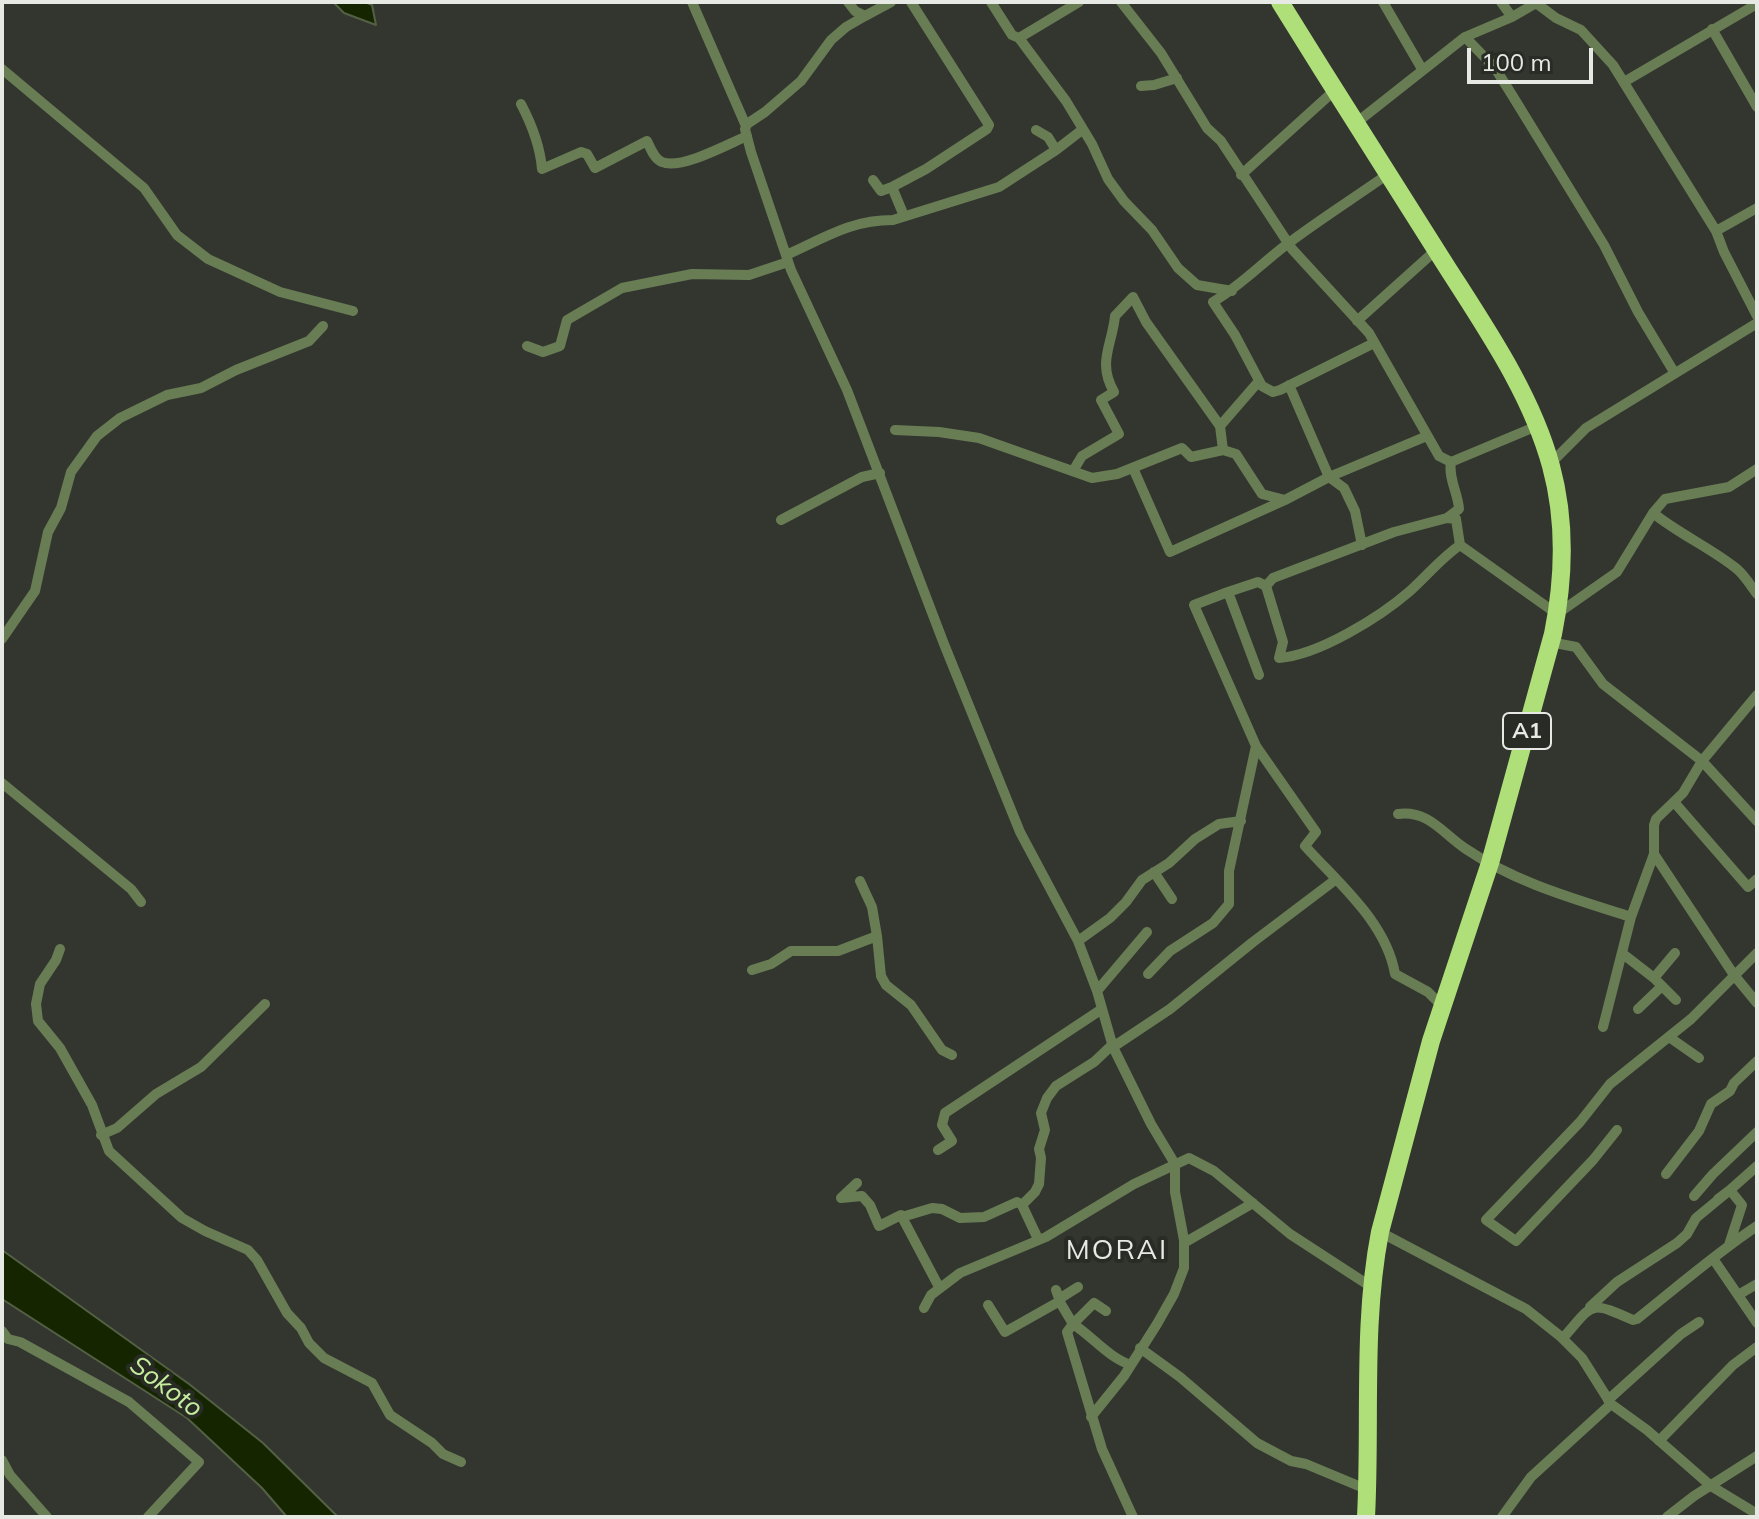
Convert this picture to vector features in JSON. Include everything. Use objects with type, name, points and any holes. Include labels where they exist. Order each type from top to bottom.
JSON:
[{"type":"highway","name":"A1","points":[[1280,2],[1498,350],[1537,426],[1559,501],[1562,531],[1557,614],[1550,642],[1490,863],[1443,1007],[1380,1232],[1369,1346],[1366,1517]]},
{"type":"street","points":[[692,2],[746,131],[787,259],[838,366],[1020,832],[1078,941],[1113,1045],[1151,1124],[1175,1164],[1175,1192],[1184,1243],[1184,1268],[1174,1294],[1131,1365],[1091,1417]]},
{"type":"street","points":[[848,2],[860,15],[865,16]]},
{"type":"street","points":[[521,104],[532,124],[542,169],[581,152],[587,154],[595,168],[647,141],[662,163],[678,163],[702,156],[746,131],[801,81],[831,40],[846,27],[891,2]]},
{"type":"street","points":[[873,180],[881,191],[892,187],[945,157],[989,125],[911,2]]},
{"type":"street","points":[[991,2],[1012,35],[1019,38],[1066,101],[1108,179],[1152,230],[1178,268],[1197,285],[1232,291]]},
{"type":"street","points":[[1019,38],[1079,2]]},
{"type":"street","points":[[1121,2],[1177,78],[1207,128],[1221,141],[1288,243],[1374,343],[1439,456],[1451,462],[1537,426]]},
{"type":"street","points":[[1383,2],[1422,69]]},
{"type":"street","points":[[1501,2],[1512,17]]},
{"type":"street","points":[[1356,123],[1465,37],[1512,17],[1537,2],[1556,18],[1581,30],[1613,65],[1716,231],[1757,316]]},
{"type":"street","points":[[1624,82],[1757,4]]},
{"type":"street","points":[[1712,29],[1757,107]]},
{"type":"street","points":[[1465,37],[1495,68],[1512,95],[1604,245],[1638,312],[1674,372]]},
{"type":"street","points":[[2,69],[144,188],[177,235],[208,259],[280,292],[353,311]]},
{"type":"street","points":[[1141,86],[1177,78]]},
{"type":"street","points":[[1241,175],[1335,90]]},
{"type":"street","points":[[1036,130],[1048,137],[1056,150]]},
{"type":"street","points":[[527,346],[543,352],[560,346],[567,320],[622,288],[692,274],[749,275],[787,259],[826,234],[877,220],[893,220],[999,187],[1082,130]]},
{"type":"street","points":[[1374,343],[1273,392],[1262,386],[1213,302],[1232,291],[1241,279],[1288,243],[1388,174]]},
{"type":"street","points":[[892,187],[904,216]]},
{"type":"street","points":[[1716,231],[1757,208]]},
{"type":"street","points":[[1357,321],[1436,250]]},
{"type":"street","points":[[1073,471],[1082,456],[1119,434],[1101,400],[1114,392],[1107,379],[1105,358],[1116,327],[1115,316],[1133,297],[1146,322],[1220,426],[1223,450]]},
{"type":"street","points":[[1550,464],[1586,428],[1757,323]]},
{"type":"street","points":[[2,639],[35,591],[48,532],[61,508],[71,472],[97,436],[120,418],[167,395],[201,388],[236,370],[309,341],[323,326]]},
{"type":"street","points":[[1220,426],[1259,381]]},
{"type":"street","points":[[1289,385],[1329,477],[1344,488],[1355,511],[1362,545]]},
{"type":"street","points":[[895,430],[979,438],[1092,478],[1133,468],[1182,448],[1191,457],[1223,450],[1236,454],[1262,494],[1285,500]]},
{"type":"street","points":[[1133,468],[1170,552],[1329,477],[1427,436]]},
{"type":"street","points":[[1447,518],[1459,509],[1458,494],[1449,470],[1451,462]]},
{"type":"street","points":[[1266,586],[1273,578],[1394,532],[1447,518],[1456,519],[1460,545],[1557,614],[1617,572],[1665,499],[1729,487],[1757,469]]},
{"type":"street","points":[[781,520],[862,477],[880,473]]},
{"type":"street","points":[[1653,513],[1675,531],[1739,570],[1757,594]]},
{"type":"street","points":[[1443,1007],[1428,992],[1395,974],[1392,953],[1373,920],[1305,846],[1316,832],[1256,746],[1194,605],[1258,582],[1266,586],[1283,642],[1279,658],[1292,657],[1359,627],[1380,614],[1460,545]]},
{"type":"street","points":[[1228,592],[1259,675]]},
{"type":"street","points":[[1550,642],[1576,647],[1603,684],[1702,761],[1757,821]]},
{"type":"street","points":[[1603,1027],[1631,917],[1654,854],[1656,819],[1683,793],[1702,761],[1756,699]]},
{"type":"street","points":[[1148,974],[1170,951],[1213,923],[1229,904],[1229,871],[1256,746]]},
{"type":"street","points":[[2,783],[131,889],[141,902]]},
{"type":"street","points":[[1674,802],[1748,887],[1757,879]]},
{"type":"street","points":[[1398,814],[1414,812],[1436,824],[1465,849],[1538,887],[1631,917]]},
{"type":"street","points":[[1078,941],[1110,918],[1142,880],[1178,856],[1195,839],[1219,824],[1241,821]]},
{"type":"street","points":[[1654,854],[1734,975],[1757,1003]]},
{"type":"street","points":[[1154,872],[1172,899]]},
{"type":"street","points":[[1022,1205],[1039,1184],[1039,1149],[1045,1130],[1041,1113],[1056,1086],[1170,1009],[1335,880]]},
{"type":"street","points":[[860,881],[872,907],[881,976],[886,985],[911,1005],[942,1050],[952,1055]]},
{"type":"street","points":[[1097,991],[1147,932]]},
{"type":"street","points":[[752,970],[771,964],[791,951],[838,951],[877,936]]},
{"type":"street","points":[[60,949],[40,984],[36,1004],[38,1021],[60,1048],[87,1097],[112,1155],[182,1218],[248,1250],[287,1313],[324,1358],[372,1383],[390,1415],[443,1454],[461,1462]]},
{"type":"street","points":[[1638,1009],[1675,953]]},
{"type":"street","points":[[1617,1130],[1593,1160],[1516,1241],[1486,1220],[1580,1122],[1610,1084],[1691,1019],[1757,953]]},
{"type":"street","points":[[1623,954],[1676,1000]]},
{"type":"street","points":[[101,1135],[117,1128],[156,1094],[201,1067],[265,1004]]},
{"type":"street","points":[[938,1150],[952,1141],[942,1125],[945,1113],[1102,1009]]},
{"type":"street","points":[[1669,1037],[1699,1058]]},
{"type":"street","points":[[1666,1174],[1692,1142],[1711,1104],[1730,1091],[1757,1061]]},
{"type":"street","points":[[1694,1196],[1757,1132]]},
{"type":"street","points":[[924,1308],[939,1287],[975,1265],[1038,1239],[1134,1184],[1189,1158],[1214,1171],[1290,1234],[1373,1288]]},
{"type":"street","points":[[1563,1338],[1617,1282],[1677,1243],[1687,1234],[1696,1218],[1757,1166]]},
{"type":"street","points":[[857,1183],[841,1198],[862,1196],[870,1205],[879,1226],[901,1215],[906,1218],[902,1217]]},
{"type":"street","points":[[1729,1245],[1742,1205],[1730,1190]]},
{"type":"street","points":[[902,1217],[932,1208],[942,1209],[960,1218],[984,1217],[1017,1202],[1022,1205],[1038,1239]]},
{"type":"street","points":[[1184,1243],[1253,1203]]},
{"type":"street","points":[[902,1217],[939,1287]]},
{"type":"street","points":[[1590,1307],[1599,1305],[1637,1319],[1757,1226]]},
{"type":"street","points":[[1380,1232],[1515,1302],[1563,1338],[1582,1358],[1609,1402],[1626,1412],[1711,1486],[1757,1514]]},
{"type":"street","points":[[1714,1260],[1757,1323]]},
{"type":"street","points":[[1738,1295],[1757,1284]]},
{"type":"street","points":[[988,1305],[1005,1332],[1078,1287]]},
{"type":"street","points":[[1058,1297],[1073,1324],[1106,1348],[1116,1360],[1131,1365]]},
{"type":"street","points":[[1106,1311],[1094,1303],[1067,1332],[1109,1468],[1133,1517]]},
{"type":"street","points":[[1502,1517],[1531,1477],[1681,1334],[1699,1322]]},
{"type":"street","points":[[2,1331],[8,1339],[20,1342],[129,1402],[199,1462],[148,1517]]},
{"type":"street","points":[[1659,1441],[1733,1365],[1757,1347]]},
{"type":"street","points":[[1140,1348],[1180,1377],[1257,1443],[1291,1461],[1306,1464],[1366,1489]]},
{"type":"street","points":[[1667,1517],[1757,1456]]},
{"type":"street","points":[[2,1460],[10,1475],[47,1517]]},
{"type":"water","points":[[333,2],[365,2],[372,5],[376,25],[344,13]]},
{"type":"water","name":"Sokoto","points":[[2,1250],[189,1384],[263,1443],[338,1517],[287,1517],[262,1488],[187,1418],[2,1299]]},
{"type":"district","name":"MORAI","points":[[1117,1251]]}]
